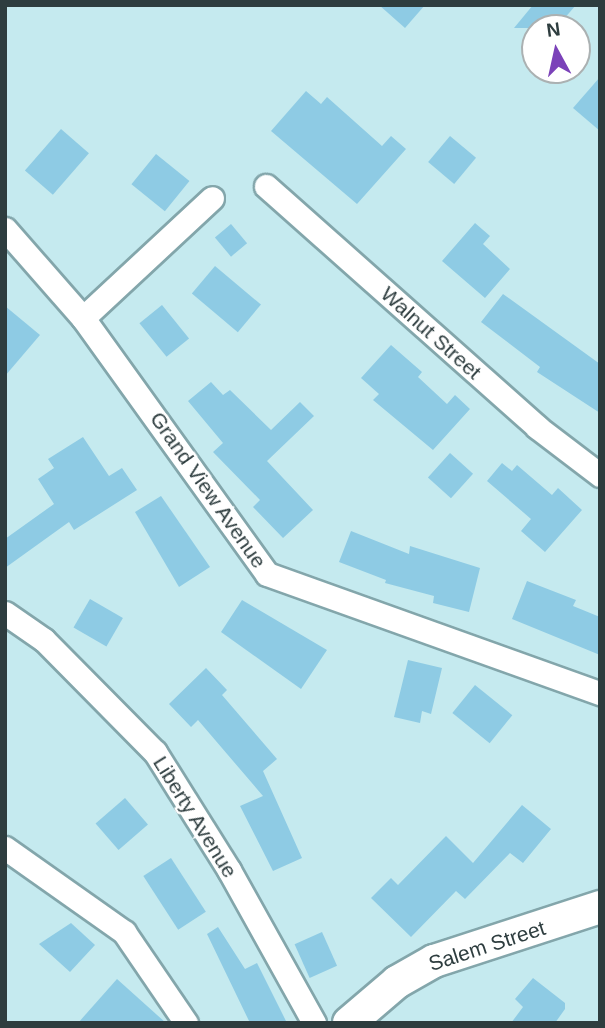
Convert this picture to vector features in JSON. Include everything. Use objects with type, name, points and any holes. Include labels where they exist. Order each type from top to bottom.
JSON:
[{"type":"main road","name":"Salem Street","points":[[349,1023],[397,982],[434,961],[600,907]]},
{"type":"street","name":"Walnut Street","points":[[266,186],[537,427],[600,475]]},
{"type":"street","points":[[83,318],[212,198]]},
{"type":"street","name":"Grand View Avenue","points":[[5,229],[83,318],[267,574],[600,693]]},
{"type":"street","name":"Liberty Avenue","points":[[5,613],[44,640],[155,752],[229,870],[314,1023]]},
{"type":"street","points":[[5,848],[124,932],[186,1023]]},
{"type":"building","points":[[379,5],[425,5],[405,28]]},
{"type":"building","points":[[533,5],[576,5],[568,14],[526,14]]},
{"type":"building","points":[[600,77],[600,131],[573,108]]},
{"type":"building","points":[[306,91],[321,104],[327,97],[382,146],[391,136],[406,149],[357,204],[271,131]]},
{"type":"building","points":[[61,129],[89,153],[53,195],[25,171]]},
{"type":"building","points":[[450,136],[476,158],[454,184],[428,162]]},
{"type":"building","points":[[156,154],[189,181],[165,211],[131,184]]},
{"type":"building","points":[[475,223],[490,236],[483,244],[510,269],[485,298],[442,261]]},
{"type":"building","points":[[231,224],[247,243],[231,257],[215,237]]},
{"type":"building","points":[[215,266],[261,305],[238,332],[192,294]]},
{"type":"building","points":[[503,294],[600,364],[600,413],[537,372],[540,367],[481,322]]},
{"type":"building","points":[[162,305],[189,338],[167,357],[139,323]]},
{"type":"building","points":[[5,306],[40,335],[5,376]]},
{"type":"building","points":[[391,345],[422,372],[418,377],[447,404],[455,395],[470,409],[433,450],[373,400],[379,394],[361,378]]},
{"type":"building","points":[[211,382],[223,395],[230,390],[271,430],[300,402],[314,416],[267,461],[313,510],[283,538],[253,507],[260,500],[213,452],[223,443],[188,401]]},
{"type":"building","points":[[83,437],[109,476],[122,468],[137,490],[74,530],[69,522],[5,568],[5,539],[54,504],[38,479],[54,468],[48,459]]},
{"type":"building","points":[[450,453],[473,474],[451,498],[428,478]]},
{"type":"building","points":[[502,463],[512,471],[517,465],[552,495],[558,488],[582,510],[545,552],[521,531],[531,519],[487,481]]},
{"type":"building","points":[[161,496],[210,567],[179,587],[135,512]]},
{"type":"building","points":[[351,531],[409,554],[410,546],[480,568],[469,612],[433,603],[434,596],[385,583],[386,580],[339,562]]},
{"type":"building","points":[[527,581],[576,600],[573,606],[600,617],[600,655],[512,619]]},
{"type":"building","points":[[90,599],[123,618],[106,647],[74,628]]},
{"type":"building","points":[[242,600],[327,650],[301,689],[221,632]]},
{"type":"building","points":[[408,660],[442,668],[431,714],[422,711],[420,723],[394,717]]},
{"type":"building","points":[[206,668],[227,690],[222,695],[277,759],[263,771],[302,858],[273,871],[240,806],[263,796],[198,720],[191,727],[169,704]]},
{"type":"building","points":[[475,685],[512,715],[490,743],[452,713]]},
{"type":"building","points":[[125,798],[148,824],[119,850],[96,824]]},
{"type":"building","points":[[522,805],[551,829],[523,863],[510,853],[465,899],[456,891],[411,937],[371,898],[391,878],[398,885],[446,836],[473,863]]},
{"type":"building","points":[[171,858],[206,912],[178,930],[143,876]]},
{"type":"building","points":[[71,923],[95,945],[70,972],[39,944]]},
{"type":"building","points":[[218,927],[245,969],[257,963],[287,1023],[250,1023],[207,934]]},
{"type":"building","points":[[322,932],[337,966],[310,978],[295,944]]},
{"type":"building","points":[[533,978],[565,1003],[565,1009],[555,1023],[511,1023],[523,1007],[515,999]]},
{"type":"building","points":[[117,979],[166,1023],[78,1023]]}]
